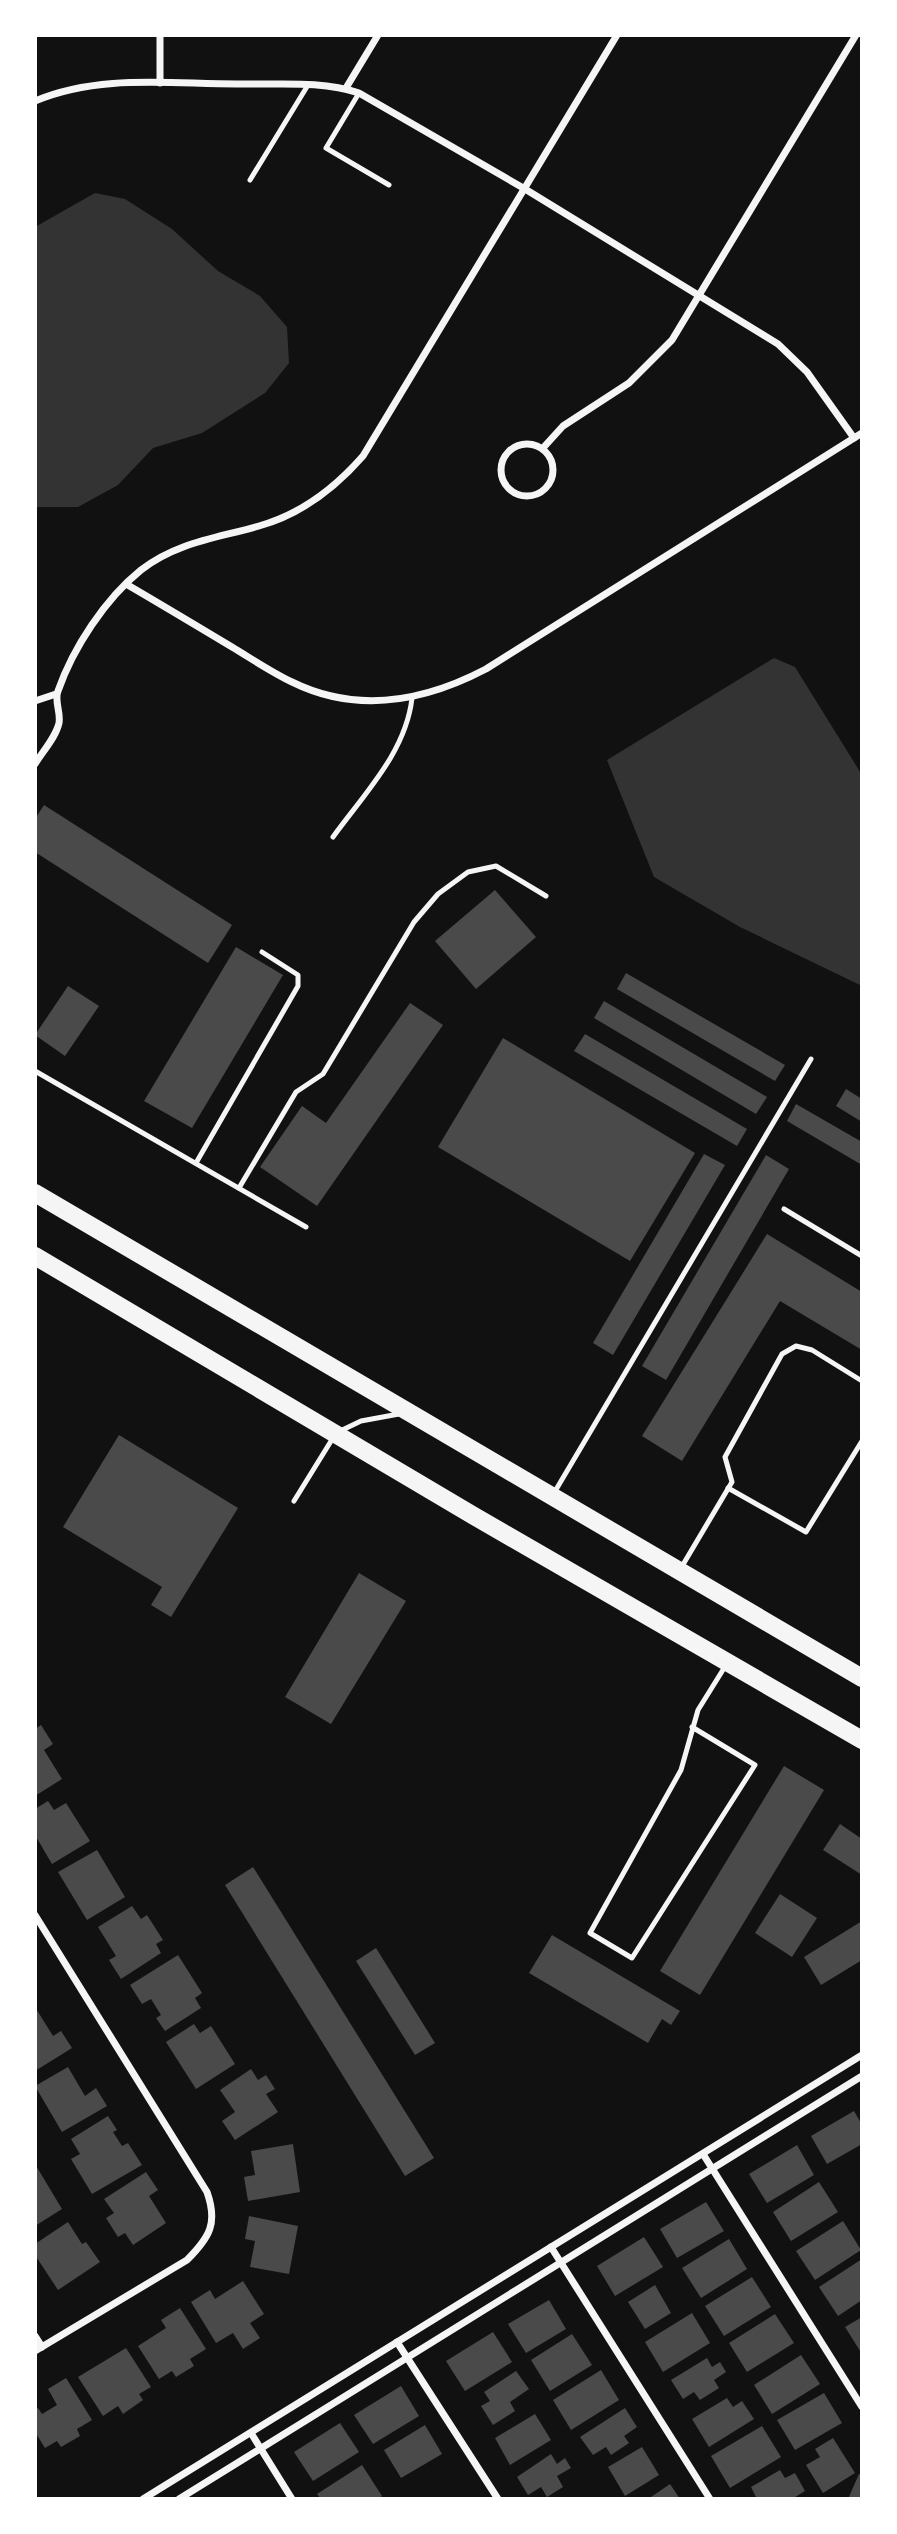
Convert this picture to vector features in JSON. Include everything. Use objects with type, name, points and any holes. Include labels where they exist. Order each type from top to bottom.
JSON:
[{"type":"main road","points":[[35,1193],[862,1678]]},
{"type":"main road","points":[[35,1256],[474,1516],[862,1740]]},
{"type":"street","points":[[160,35],[160,83]]},
{"type":"street","points":[[346,88],[378,35]]},
{"type":"street","points":[[35,764],[60,720],[56,694],[93,623],[127,584],[157,559],[175,550],[194,542],[281,519],[301,509],[337,484],[363,456],[617,35]]},
{"type":"street","points":[[543,448],[563,426],[616,393],[643,371],[672,340],[856,35]]},
{"type":"street","points":[[35,101],[52,94],[97,84],[308,85],[346,88],[359,93],[525,189],[788,352],[813,379],[854,438]]},
{"type":"street","points":[[127,584],[274,672],[313,691],[373,701],[412,698],[445,689],[486,669],[862,433]]},
{"type":"street","points":[[526,443],[543,448],[554,470],[548,486],[534,495],[526,496],[509,490],[500,475],[503,457],[517,445],[526,443]]},
{"type":"street","points":[[35,701],[56,694]]},
{"type":"street","points":[[35,1915],[207,2192],[214,2210],[211,2230],[201,2246],[187,2260],[38,2349],[35,2336]]},
{"type":"street","points":[[143,2499],[859,2057],[862,2067]]},
{"type":"street","points":[[179,2499],[862,2076]]},
{"type":"street","points":[[703,2154],[862,2407]]},
{"type":"street","points":[[551,2247],[710,2499]]},
{"type":"street","points":[[397,2342],[498,2499]]},
{"type":"street","points":[[251,2433],[292,2499]]},
{"type":"lane","points":[[250,180],[308,85]]},
{"type":"lane","points":[[359,93],[326,148],[389,185]]},
{"type":"lane","points":[[333,837],[403,738],[412,698]]},
{"type":"lane","points":[[239,1188],[296,1092],[323,1074],[414,922],[438,894],[468,872],[496,866],[546,896]]},
{"type":"lane","points":[[196,1163],[298,986],[298,975],[262,952]]},
{"type":"lane","points":[[552,1496],[811,1059]]},
{"type":"lane","points":[[35,1071],[306,1227]]},
{"type":"lane","points":[[784,1209],[862,1256]]},
{"type":"lane","points":[[679,1571],[732,1482],[725,1457],[782,1354],[796,1346],[812,1350],[862,1381]]},
{"type":"lane","points":[[294,1501],[336,1433],[361,1421],[409,1413]]},
{"type":"lane","points":[[728,1488],[806,1532],[862,1441]]},
{"type":"lane","points":[[692,1727],[755,1765],[632,1958],[590,1933],[681,1770],[692,1727],[698,1710],[727,1662]]},
{"type":"shaded area","points":[[95,193],[125,199],[172,229],[218,271],[260,296],[287,327],[289,363],[265,393],[202,433],[153,448],[118,485],[78,507],[35,507],[35,227]]},
{"type":"shaded area","points":[[774,658],[795,667],[862,775],[862,986],[740,927],[654,877],[607,760]]},
{"type":"building","points":[[44,805],[232,925],[208,963],[35,852],[35,819]]},
{"type":"building","points":[[495,890],[536,937],[476,989],[435,941]]},
{"type":"building","points":[[236,947],[283,975],[192,1128],[144,1101]]},
{"type":"building","points":[[626,973],[785,1065],[775,1081],[617,989]]},
{"type":"building","points":[[68,986],[99,1006],[65,1056],[35,1035]]},
{"type":"building","points":[[604,1001],[767,1097],[756,1114],[594,1018]]},
{"type":"building","points":[[410,1003],[443,1025],[317,1206],[260,1167],[302,1106],[326,1123]]},
{"type":"building","points":[[585,1034],[747,1129],[737,1146],[574,1051]]},
{"type":"building","points":[[503,1038],[695,1153],[630,1261],[438,1147]]},
{"type":"building","points":[[846,1089],[862,1099],[862,1122],[836,1106]]},
{"type":"building","points":[[796,1104],[862,1142],[862,1165],[787,1121]]},
{"type":"building","points":[[704,1154],[725,1165],[613,1355],[593,1343]]},
{"type":"building","points":[[766,1155],[789,1169],[666,1380],[642,1366]]},
{"type":"building","points":[[767,1234],[862,1292],[862,1350],[780,1301],[682,1461],[642,1436]]},
{"type":"building","points":[[119,1435],[238,1508],[171,1617],[151,1605],[162,1587],[63,1527]]},
{"type":"building","points":[[359,1573],[406,1601],[331,1724],[285,1697]]},
{"type":"building","points":[[41,1725],[53,1744],[44,1750],[62,1779],[35,1796],[35,1729]]},
{"type":"building","points":[[784,1766],[824,1790],[700,1995],[660,1971]]},
{"type":"building","points":[[48,1801],[54,1810],[66,1803],[90,1841],[52,1864],[35,1835],[35,1809]]},
{"type":"building","points":[[840,1824],[862,1839],[862,1875],[823,1850]]},
{"type":"building","points":[[97,1850],[125,1897],[87,1920],[58,1872]]},
{"type":"building","points":[[253,1867],[434,2158],[405,2176],[225,1885]]},
{"type":"building","points":[[780,1894],[817,1918],[792,1957],[755,1933]]},
{"type":"building","points":[[132,1906],[141,1919],[147,1915],[163,1940],[156,1944],[161,1953],[121,1979],[109,1960],[116,1956],[98,1927]]},
{"type":"building","points":[[862,1921],[862,1960],[821,1985],[804,1957]]},
{"type":"building","points":[[552,1935],[680,2011],[671,2025],[662,2019],[648,2043],[529,1973]]},
{"type":"building","points":[[376,1948],[435,2043],[415,2055],[356,1961]]},
{"type":"building","points":[[178,1955],[202,1993],[195,1998],[201,2008],[165,2031],[156,2018],[161,2015],[151,1999],[142,2004],[130,1985]]},
{"type":"building","points":[[35,2007],[53,2036],[61,2031],[72,2048],[35,2071]]},
{"type":"building","points":[[194,2024],[200,2033],[211,2026],[235,2064],[196,2089],[166,2042]]},
{"type":"building","points":[[68,2067],[85,2096],[96,2088],[107,2106],[62,2132],[35,2086]]},
{"type":"building","points":[[251,2069],[258,2080],[266,2075],[275,2089],[266,2094],[278,2112],[235,2140],[222,2121],[235,2112],[220,2090]]},
{"type":"building","points":[[854,2111],[862,2125],[862,2144],[827,2164],[811,2136]]},
{"type":"building","points":[[108,2116],[117,2130],[113,2132],[122,2146],[128,2143],[142,2165],[92,2194],[71,2159],[80,2154],[71,2139]]},
{"type":"building","points":[[293,2144],[300,2192],[248,2201],[244,2177],[255,2175],[251,2151]]},
{"type":"building","points":[[797,2145],[814,2175],[767,2203],[749,2174]]},
{"type":"building","points":[[35,2164],[62,2209],[35,2226]]},
{"type":"building","points":[[146,2172],[158,2190],[149,2196],[166,2223],[133,2245],[125,2233],[118,2237],[106,2218],[114,2213],[104,2199]]},
{"type":"building","points":[[819,2182],[838,2212],[791,2241],[773,2212]]},
{"type":"building","points":[[706,2202],[724,2231],[677,2258],[660,2229]]},
{"type":"building","points":[[249,2216],[298,2226],[289,2274],[250,2267],[255,2241],[245,2239]]},
{"type":"building","points":[[843,2221],[861,2250],[815,2280],[796,2251]]},
{"type":"building","points":[[68,2222],[82,2244],[86,2242],[100,2262],[58,2290],[35,2255],[35,2244]]},
{"type":"building","points":[[644,2237],[663,2267],[615,2296],[597,2266]]},
{"type":"building","points":[[729,2239],[747,2269],[701,2298],[682,2268]]},
{"type":"building","points":[[862,2259],[862,2300],[838,2316],[819,2287]]},
{"type":"building","points":[[752,2277],[771,2307],[724,2336],[705,2306]]},
{"type":"building","points":[[243,2281],[264,2314],[250,2323],[260,2338],[243,2349],[233,2333],[216,2343],[191,2302],[210,2290],[215,2299]]},
{"type":"building","points":[[655,2285],[671,2313],[645,2329],[628,2302]]},
{"type":"building","points":[[549,2300],[566,2329],[526,2353],[508,2324]]},
{"type":"building","points":[[180,2308],[206,2349],[190,2359],[194,2366],[176,2377],[172,2371],[159,2379],[138,2346],[166,2328],[161,2320]]},
{"type":"building","points":[[692,2313],[710,2343],[663,2372],[645,2342]]},
{"type":"building","points":[[775,2314],[794,2343],[747,2372],[729,2343]]},
{"type":"building","points":[[862,2317],[862,2354],[845,2327]]},
{"type":"building","points":[[493,2332],[512,2362],[465,2391],[446,2361]]},
{"type":"building","points":[[572,2334],[592,2365],[550,2391],[531,2360]]},
{"type":"building","points":[[126,2348],[151,2387],[139,2394],[143,2400],[123,2414],[118,2406],[103,2416],[78,2377]]},
{"type":"building","points":[[801,2355],[820,2384],[772,2414],[754,2385]]},
{"type":"building","points":[[707,2358],[712,2367],[720,2362],[726,2372],[714,2380],[719,2388],[700,2400],[694,2392],[683,2399],[671,2380]]},
{"type":"building","points":[[601,2370],[619,2400],[571,2430],[553,2400]]},
{"type":"building","points":[[516,2371],[529,2389],[510,2402],[515,2411],[493,2425],[481,2406],[490,2401],[484,2392]]},
{"type":"building","points":[[66,2378],[92,2420],[77,2429],[80,2436],[61,2447],[57,2441],[45,2448],[35,2432],[35,2410],[38,2408],[42,2414],[57,2405],[48,2389]]},
{"type":"building","points":[[401,2386],[419,2416],[373,2444],[354,2415]]},
{"type":"building","points":[[824,2393],[842,2423],[795,2450],[777,2420]]},
{"type":"building","points":[[727,2398],[733,2407],[742,2401],[754,2419],[709,2447],[692,2419]]},
{"type":"building","points":[[625,2408],[637,2427],[624,2436],[629,2443],[611,2455],[606,2447],[593,2455],[580,2437]]},
{"type":"building","points":[[535,2414],[551,2440],[510,2465],[495,2438]]},
{"type":"building","points":[[340,2423],[359,2452],[313,2481],[294,2452]]},
{"type":"building","points":[[425,2425],[442,2454],[401,2478],[384,2450]]},
{"type":"building","points":[[762,2426],[781,2457],[730,2488],[711,2456]]},
{"type":"building","points":[[833,2438],[855,2473],[823,2493],[806,2465],[820,2457],[815,2449]]},
{"type":"building","points":[[642,2447],[659,2475],[625,2496],[608,2467]]},
{"type":"building","points":[[551,2454],[557,2464],[565,2458],[571,2468],[557,2476],[563,2487],[547,2497],[541,2487],[528,2495],[517,2477]]},
{"type":"building","points":[[362,2465],[382,2496],[378,2499],[321,2499],[317,2494]]},
{"type":"building","points":[[780,2470],[785,2478],[795,2473],[805,2491],[792,2499],[757,2499],[751,2487]]},
{"type":"building","points":[[859,2474],[862,2476],[862,2499],[848,2499]]},
{"type":"building","points":[[670,2484],[680,2499],[648,2499]]}]
